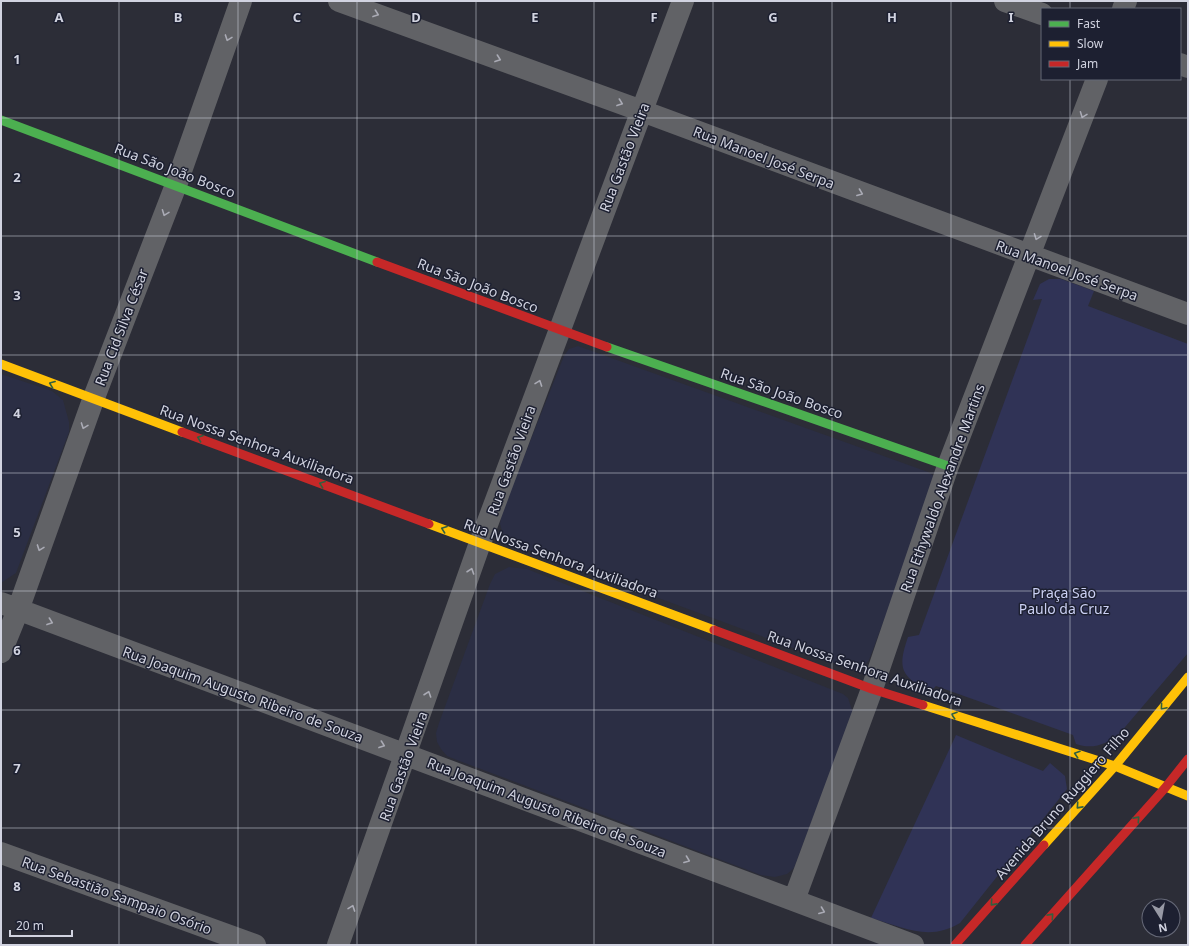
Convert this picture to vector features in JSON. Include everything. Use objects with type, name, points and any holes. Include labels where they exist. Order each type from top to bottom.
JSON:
[{"type":"street","name":"Rua Cid Silva César","points":[[1,652],[10,606],[93,400],[176,184],[241,1]]},
{"type":"street","name":"Rua Manoel José Serpa","points":[[339,1],[642,111],[1030,257],[1188,314]]},
{"type":"street","name":"Rua Gastão Vieira","points":[[338,945],[407,754],[480,543],[683,1]]},
{"type":"street","points":[[1005,1],[1041,14]]},
{"type":"street","name":"Rua Ethywaldo Alexandre Martins","points":[[794,900],[872,688],[948,466],[1030,257],[1097,80]]},
{"type":"street","name":"Rua São João Bosco","points":[[1,120],[176,184],[559,330],[948,466]]},
{"type":"street","name":"Rua Nossa Senhora Auxiliadora","points":[[1,364],[93,400],[872,688],[1115,766],[1165,788],[1188,796]]},
{"type":"street","name":"Rua Joaquim Augusto Ribeiro de Souza","points":[[10,606],[913,945]]},
{"type":"street","name":"Avenida Bruno Ruggiero Filho","points":[[955,945],[1115,766],[1188,677]]},
{"type":"street","points":[[1025,945],[1165,788],[1188,759]]},
{"type":"street","name":"Rua Sebastião Sampaio Osório","points":[[1,853],[255,945]]},
{"type":"shaded area","points":[[578,346],[928,472],[934,476],[933,491],[869,660],[862,668],[853,670],[512,544],[507,540],[503,534],[500,524],[502,512],[564,356],[569,349]]},
{"type":"shaded area","points":[[1,374],[52,391],[63,400],[69,422],[69,432],[16,573],[1,583]]},
{"type":"shaded area","points":[[509,567],[527,569],[843,694],[848,698],[853,713],[794,868],[787,874],[775,877],[761,875],[447,756],[437,742],[436,733],[439,723],[490,584],[495,574]]},
{"type":"green space","name":"Praça São Paulo da Cruz","points":[[1049,279],[1061,279],[1094,291],[1088,306],[1188,344],[1188,653],[1120,733],[1105,743],[1094,746],[1082,746],[1076,744],[1073,735],[936,686],[930,692],[907,676],[902,664],[908,637],[919,635],[1042,299],[1033,300],[1040,284]]},
{"type":"green space","points":[[956,735],[1043,771],[1050,763],[1065,776],[1067,789],[960,923],[949,929],[938,932],[927,932],[905,929],[871,918]]},
{"type":"traffic: fast","points":[[1,120],[377,262]]},
{"type":"traffic: fast","points":[[607,347],[948,466]]},
{"type":"traffic: slow","points":[[1,364],[182,432]]},
{"type":"traffic: slow","points":[[429,524],[714,630]]},
{"type":"traffic: slow","points":[[1044,845],[1115,766],[1188,677]]},
{"type":"traffic: slow","points":[[923,705],[1115,766],[1188,796]]},
{"type":"traffic: jam","points":[[377,262],[607,347]]},
{"type":"traffic: jam","points":[[182,432],[429,524]]},
{"type":"traffic: jam","points":[[714,630],[872,689],[923,705]]},
{"type":"traffic: jam","points":[[1025,945],[1165,788],[1188,759]]},
{"type":"traffic: jam","points":[[955,945],[1044,845]]}]
